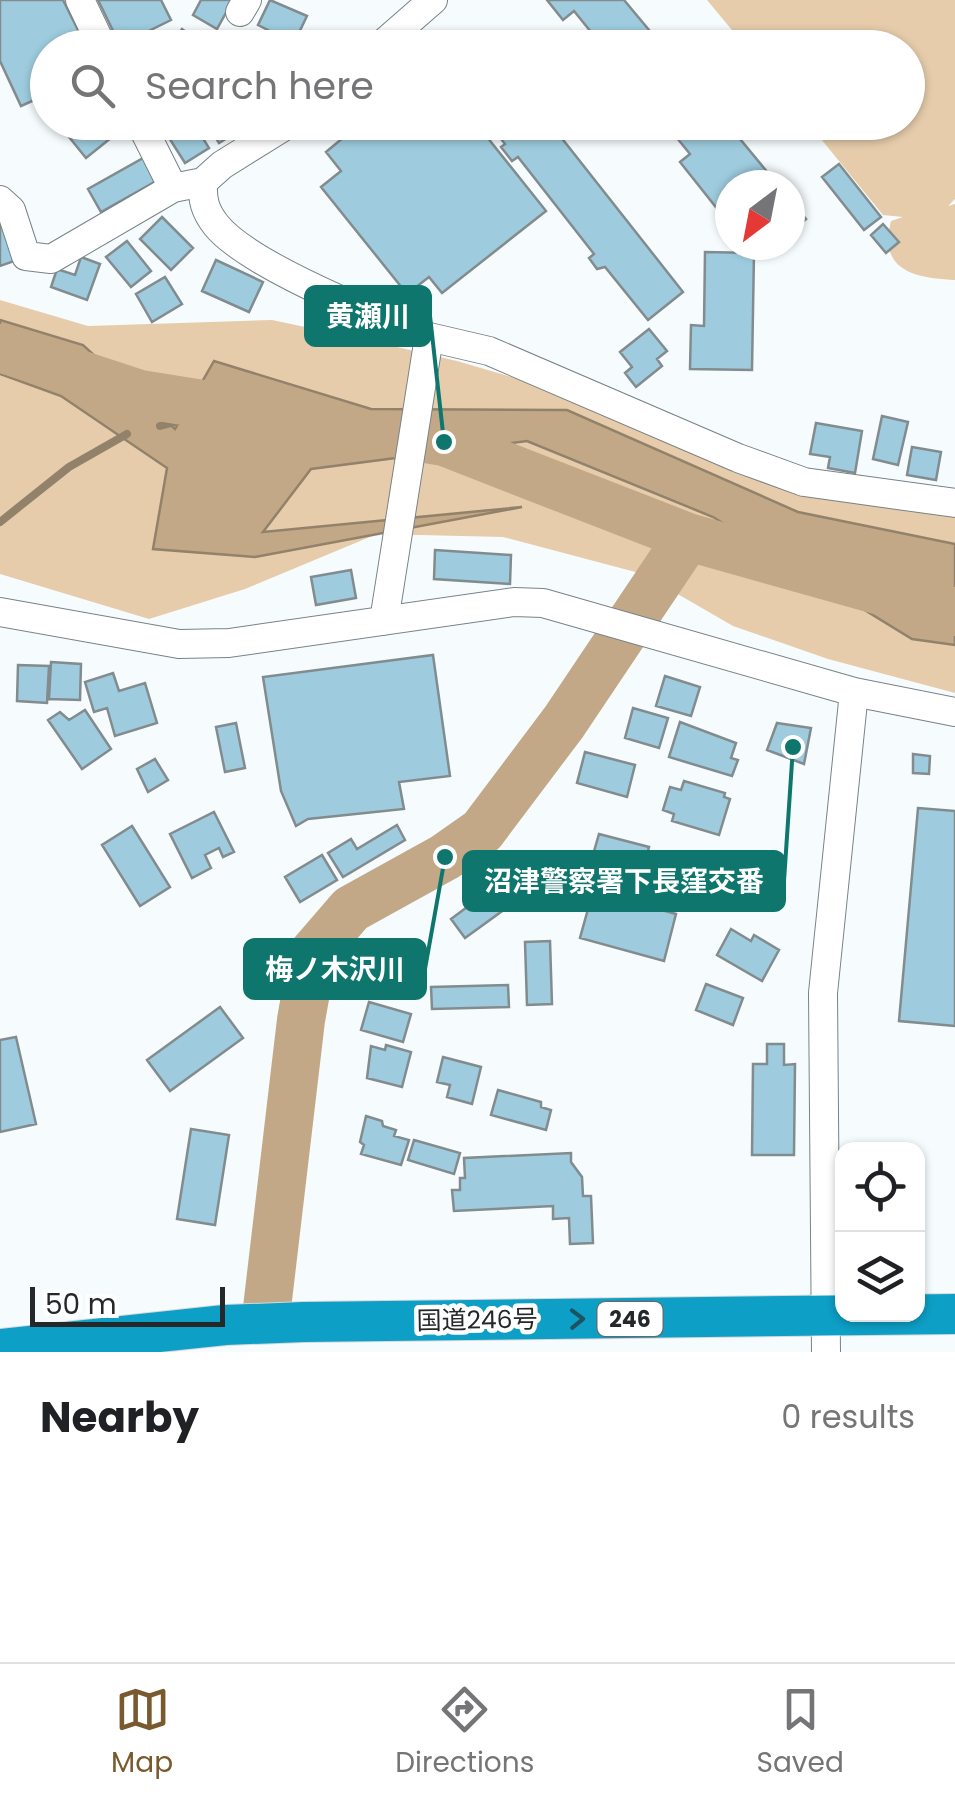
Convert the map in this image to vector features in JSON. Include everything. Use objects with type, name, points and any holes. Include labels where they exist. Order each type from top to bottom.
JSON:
[{"type":"highway","name":"国道246号","points":[[0,1350],[225,1325],[304,1322],[825,1334],[955,1314]]},
{"type":"street","points":[[80,0],[94,30]]},
{"type":"street","points":[[396,30],[423,3]]},
{"type":"street","points":[[149,140],[172,188]]},
{"type":"street","points":[[0,200],[10,210],[26,256],[51,259],[172,188],[203,182],[262,140]]},
{"type":"street","points":[[203,182],[202,202],[230,240],[266,262],[382,318],[429,337],[489,351],[738,458],[804,482],[955,503]]},
{"type":"street","points":[[384,621],[429,337]]},
{"type":"street","points":[[0,612],[179,644],[229,643],[514,602],[543,603],[854,692],[955,712]]},
{"type":"street","points":[[825,1334],[824,992],[854,692]]},
{"type":"shaded area","points":[[707,0],[955,0],[955,199],[948,206],[955,204],[955,280],[914,274],[895,261],[888,238],[891,221],[903,217],[883,215],[822,140],[925,140],[925,30],[732,30]]},
{"type":"shaded area","points":[[0,300],[88,326],[272,320],[367,340],[457,361],[634,413],[748,471],[955,514],[955,693],[828,659],[733,626],[643,574],[503,537],[377,534],[245,589],[149,619],[0,574]]},
{"type":"shaded area","points":[[0,320],[83,345],[175,429],[214,361],[371,409],[567,410],[798,512],[955,544],[955,645],[912,639],[713,517],[527,441],[311,469],[263,532],[522,507],[255,557],[153,549],[167,468],[61,396],[0,374]]},
{"type":"building","points":[[0,0],[63,0],[78,30],[30,30],[30,102],[21,106],[0,61]]},
{"type":"building","points":[[98,0],[161,0],[171,20],[151,30],[113,30]]},
{"type":"building","points":[[201,0],[233,0],[217,29],[193,15]]},
{"type":"building","points":[[270,0],[307,16],[300,30],[268,30],[258,25]]},
{"type":"building","points":[[547,0],[624,0],[649,30],[589,30],[574,11],[563,20]]},
{"type":"building","points":[[71,140],[108,140],[86,158]]},
{"type":"building","points":[[170,140],[204,140],[209,148],[185,163]]},
{"type":"building","points":[[340,140],[489,140],[546,211],[442,293],[429,277],[407,294],[321,187],[341,171],[326,152]]},
{"type":"building","points":[[502,140],[563,140],[683,292],[648,320],[605,267],[597,269],[589,258],[594,254],[518,157],[512,161],[501,147],[505,144]]},
{"type":"building","points":[[679,140],[741,140],[766,170],[715,170],[715,206],[680,162],[690,154]]},
{"type":"building","points":[[145,157],[158,180],[101,212],[88,189]]},
{"type":"building","points":[[839,164],[881,217],[864,230],[822,177]]},
{"type":"building","points":[[0,212],[17,260],[0,266]]},
{"type":"building","points":[[162,217],[193,248],[171,270],[140,239]]},
{"type":"building","points":[[883,224],[899,242],[886,253],[871,235]]},
{"type":"building","points":[[127,241],[151,271],[131,287],[106,257]]},
{"type":"building","points":[[705,252],[715,252],[715,260],[754,260],[752,370],[690,369],[691,325],[704,326]]},
{"type":"building","points":[[81,257],[100,264],[87,300],[51,287],[57,269],[75,275]]},
{"type":"building","points":[[216,260],[263,282],[249,312],[202,291]]},
{"type":"building","points":[[165,277],[182,304],[152,322],[136,294]]},
{"type":"building","points":[[649,329],[667,351],[657,359],[662,366],[636,387],[625,373],[632,367],[620,352]]},
{"type":"building","points":[[882,416],[908,422],[898,465],[873,459]]},
{"type":"building","points":[[816,423],[862,431],[855,473],[828,468],[830,457],[810,454]]},
{"type":"building","points":[[912,447],[941,452],[936,480],[907,475]]},
{"type":"building","points":[[435,550],[511,555],[510,584],[434,579]]},
{"type":"building","points":[[351,570],[356,598],[316,605],[311,577]]},
{"type":"building","points":[[433,655],[450,776],[399,782],[404,809],[308,819],[296,826],[281,791],[263,677]]},
{"type":"building","points":[[51,662],[81,664],[80,700],[49,699]]},
{"type":"building","points":[[18,665],[49,666],[47,703],[17,701]]},
{"type":"building","points":[[113,673],[119,691],[145,683],[157,723],[115,736],[107,708],[94,712],[85,682]]},
{"type":"building","points":[[665,676],[700,687],[691,716],[656,706]]},
{"type":"building","points":[[633,708],[668,718],[659,748],[625,738]]},
{"type":"building","points":[[85,710],[111,749],[82,769],[48,720],[60,712],[69,720]]},
{"type":"building","points":[[680,722],[736,743],[731,758],[738,760],[732,776],[669,757]]},
{"type":"building","points":[[236,723],[245,768],[225,772],[216,727]]},
{"type":"building","points":[[777,723],[811,728],[804,764],[767,750]]},
{"type":"building","points":[[585,752],[635,765],[627,797],[577,783]]},
{"type":"building","points":[[913,754],[930,756],[929,774],[913,773]]},
{"type":"building","points":[[155,759],[168,780],[148,792],[137,769]]},
{"type":"building","points":[[684,781],[725,793],[724,797],[730,799],[719,835],[672,821],[674,814],[663,810],[670,787],[681,790]]},
{"type":"building","points":[[918,808],[955,811],[955,1026],[899,1021]]},
{"type":"building","points":[[214,812],[234,852],[223,857],[219,848],[205,855],[211,868],[192,878],[170,834]]},
{"type":"building","points":[[397,825],[405,840],[343,877],[328,853],[351,839],[357,849]]},
{"type":"building","points":[[132,826],[170,887],[140,906],[102,845]]},
{"type":"building","points":[[599,834],[649,847],[641,878],[590,865]]},
{"type":"building","points":[[322,855],[337,880],[300,902],[285,877]]},
{"type":"building","points":[[502,881],[516,901],[465,938],[451,919]]},
{"type":"building","points":[[593,891],[676,914],[664,961],[580,938]]},
{"type":"building","points":[[731,929],[751,941],[754,935],[779,950],[762,981],[717,955]]},
{"type":"building","points":[[550,941],[552,1004],[527,1005],[525,942]]},
{"type":"building","points":[[706,984],[743,998],[733,1025],[696,1010]]},
{"type":"building","points":[[508,985],[509,1007],[432,1009],[431,987]]},
{"type":"building","points":[[369,1002],[411,1014],[403,1042],[361,1030]]},
{"type":"building","points":[[220,1007],[243,1038],[170,1091],[147,1060]]},
{"type":"building","points":[[16,1037],[36,1124],[0,1132],[0,1040]]},
{"type":"building","points":[[767,1044],[784,1044],[784,1065],[795,1064],[794,1155],[752,1155],[753,1064],[767,1064]]},
{"type":"building","points":[[386,1045],[411,1052],[402,1087],[367,1078],[371,1046],[385,1050]]},
{"type":"building","points":[[443,1057],[481,1067],[472,1104],[447,1097],[450,1085],[437,1082]]},
{"type":"building","points":[[498,1090],[541,1102],[541,1107],[551,1110],[546,1130],[491,1115]]},
{"type":"building","points":[[366,1116],[396,1130],[394,1136],[409,1140],[401,1165],[361,1154]]},
{"type":"building","points":[[191,1129],[229,1135],[215,1225],[177,1219]]},
{"type":"building","points":[[414,1140],[460,1153],[454,1174],[408,1160]]},
{"type":"building","points":[[571,1153],[571,1162],[582,1177],[583,1196],[591,1196],[593,1243],[570,1244],[569,1218],[553,1219],[553,1206],[454,1211],[452,1190],[460,1190],[460,1178],[465,1178],[464,1158]]},
{"type":"waterway","points":[[0,348],[140,394],[252,412]]},
{"type":"waterway","points":[[160,426],[190,418]]},
{"type":"waterway","points":[[0,522],[69,467],[127,434]]},
{"type":"waterway","points":[[402,435],[444,442],[688,537],[955,612]]},
{"type":"waterway","points":[[267,1308],[301,1020],[313,953],[351,909],[445,857],[482,831],[564,722],[688,537]]},
{"type":"place","name":"黄瀬川","points":[[444,442]]},
{"type":"place","name":"沼津警察署下長窪交番","points":[[793,747]]},
{"type":"place","name":"梅ノ木沢川","points":[[445,857]]}]
